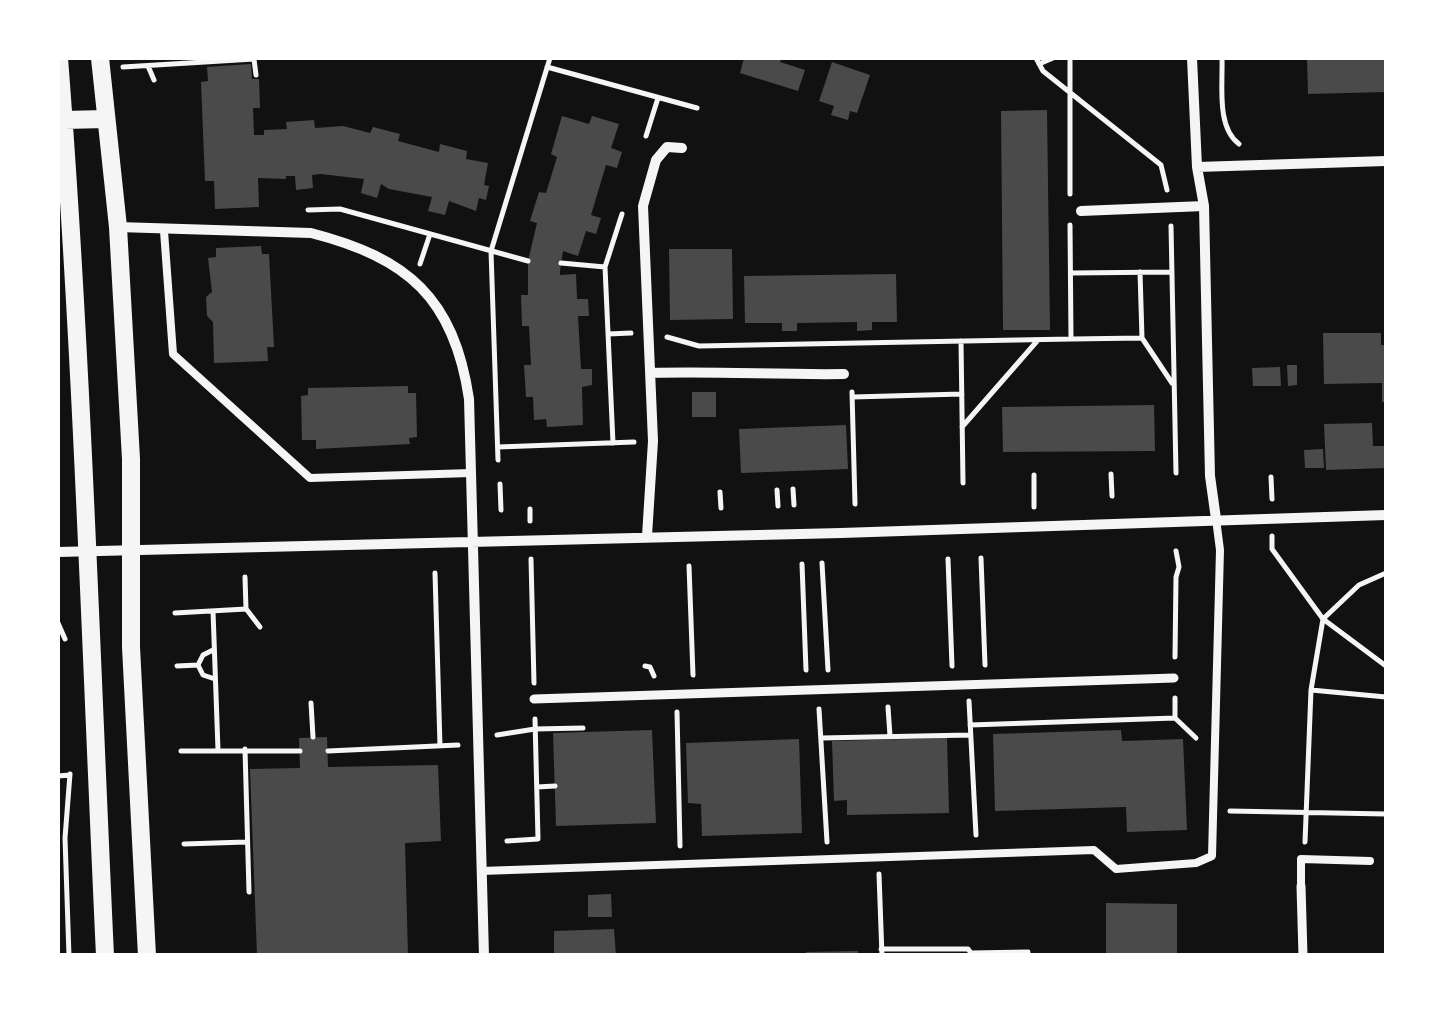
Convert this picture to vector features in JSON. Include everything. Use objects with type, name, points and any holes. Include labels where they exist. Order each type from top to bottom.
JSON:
[{"type":"street","points":[[59,58],[105,956]]},
{"type":"street","points":[[100,58],[118,227],[131,459],[132,647],[147,956]]},
{"type":"street","points":[[1192,58],[1197,166],[1204,206],[1210,476],[1216,520]]},
{"type":"street","points":[[64,120],[106,119]]},
{"type":"street","points":[[647,536],[653,441],[643,206],[656,160],[666,147],[682,148]]},
{"type":"street","points":[[1197,166],[1386,161]]},
{"type":"street","points":[[1081,210],[1204,206]]},
{"type":"street","points":[[118,227],[311,233],[337,240],[415,281],[432,296],[463,362],[469,399],[484,956]]},
{"type":"street","points":[[651,373],[844,374]]},
{"type":"street","points":[[58,552],[1386,515]]},
{"type":"street","points":[[534,699],[1174,678]]},
{"type":"street","points":[[1302,886],[1302,956]]},
{"type":"lane","points":[[164,231],[173,354],[310,478],[471,473]]},
{"type":"lane","points":[[481,871],[1094,850],[1116,869],[1196,863],[1212,856],[1220,550],[1216,520]]},
{"type":"lane","points":[[1302,886],[1301,859],[1370,862]]},
{"type":"path","points":[[498,460],[491,251],[550,58]]},
{"type":"path","points":[[1052,58],[1038,61],[1043,71],[1161,165],[1171,206],[1176,473]]},
{"type":"path","points":[[1070,58],[1071,339]]},
{"type":"path","points":[[1222,58],[1224,116],[1230,138],[1268,165]]},
{"type":"path","points":[[123,68],[254,60],[256,75]]},
{"type":"path","points":[[148,66],[154,80]]},
{"type":"path","points":[[547,67],[697,108]]},
{"type":"path","points":[[646,136],[658,98]]},
{"type":"path","points":[[613,443],[605,268],[623,211]]},
{"type":"path","points":[[415,281],[430,234]]},
{"type":"path","points":[[561,263],[605,268]]},
{"type":"path","points":[[1140,272],[1142,338],[1173,386]]},
{"type":"path","points":[[1071,274],[1172,272]]},
{"type":"path","points":[[608,334],[648,332],[699,346],[1142,338]]},
{"type":"path","points":[[962,427],[1038,340]]},
{"type":"path","points":[[961,341],[963,484]]},
{"type":"path","points":[[850,344],[851,359]]},
{"type":"path","points":[[852,385],[855,504]]},
{"type":"path","points":[[853,397],[962,394]]},
{"type":"path","points":[[498,447],[653,441]]},
{"type":"path","points":[[1111,474],[1112,496]]},
{"type":"path","points":[[1034,475],[1034,511]]},
{"type":"path","points":[[1271,477],[1272,502]]},
{"type":"path","points":[[500,484],[501,510]]},
{"type":"path","points":[[793,489],[794,505]]},
{"type":"path","points":[[777,490],[778,506]]},
{"type":"path","points":[[720,492],[721,508]]},
{"type":"path","points":[[530,509],[530,524]]},
{"type":"path","points":[[1272,536],[1272,549],[1323,619],[1386,666]]},
{"type":"path","points":[[1175,718],[1176,577],[1180,567],[1176,551]]},
{"type":"path","points":[[981,558],[986,683]]},
{"type":"path","points":[[948,559],[953,684]]},
{"type":"path","points":[[822,563],[821,738],[828,860]]},
{"type":"path","points":[[802,564],[806,688]]},
{"type":"path","points":[[689,566],[693,693]]},
{"type":"path","points":[[529,569],[534,699]]},
{"type":"path","points":[[434,573],[440,746]]},
{"type":"path","points":[[1301,859],[1308,812],[1312,690],[1323,619],[1359,585],[1386,573]]},
{"type":"path","points":[[244,577],[246,609],[260,627]]},
{"type":"path","points":[[174,614],[246,609]]},
{"type":"path","points":[[213,611],[218,750]]},
{"type":"path","points":[[58,623],[68,650]]},
{"type":"path","points":[[214,650],[202,655],[198,664],[203,675],[215,680]]},
{"type":"path","points":[[176,666],[198,664]]},
{"type":"path","points":[[969,683],[977,856]]},
{"type":"path","points":[[887,687],[890,738]]},
{"type":"path","points":[[1312,690],[1386,697]]},
{"type":"path","points":[[677,694],[680,865]]},
{"type":"path","points":[[312,703],[313,737]]},
{"type":"path","points":[[970,725],[1175,718],[1196,736],[1196,754]]},
{"type":"path","points":[[519,734],[536,729],[583,728]]},
{"type":"path","points":[[507,841],[538,840],[536,729]]},
{"type":"path","points":[[821,738],[970,735]]},
{"type":"path","points":[[328,750],[464,744]]},
{"type":"path","points":[[245,749],[248,892]]},
{"type":"path","points":[[181,751],[300,751]]},
{"type":"path","points":[[69,956],[64,838],[70,757]]},
{"type":"path","points":[[58,776],[70,776]]},
{"type":"path","points":[[537,787],[554,786]]},
{"type":"path","points":[[1213,812],[1386,814]]},
{"type":"path","points":[[184,844],[246,842]]},
{"type":"path","points":[[879,860],[882,952],[1028,952],[1028,956]]},
{"type":"building","points":[[744,58],[782,58],[780,62],[805,70],[798,91],[740,73]]},
{"type":"building","points":[[1307,58],[1386,58],[1386,92],[1308,94]]},
{"type":"building","points":[[832,62],[870,75],[857,113],[850,111],[848,120],[831,115],[834,106],[819,101]]},
{"type":"building","points":[[251,64],[252,79],[259,79],[260,108],[253,108],[254,135],[264,135],[264,130],[287,129],[286,122],[314,120],[315,128],[343,126],[370,133],[373,127],[400,134],[398,141],[439,152],[440,144],[467,151],[466,159],[488,163],[486,200],[479,198],[476,211],[449,201],[445,215],[428,211],[432,197],[381,184],[377,198],[361,193],[364,179],[321,174],[312,175],[313,188],[296,190],[295,176],[258,178],[259,207],[215,209],[214,181],[205,181],[201,82],[208,81],[207,67]]},
{"type":"building","points":[[1047,110],[1050,330],[1003,330],[1001,111]]},
{"type":"building","points":[[562,116],[589,124],[592,116],[619,124],[611,148],[622,152],[617,168],[606,165],[591,215],[601,218],[596,234],[586,231],[578,256],[563,251],[560,271],[560,275],[576,274],[577,299],[588,299],[589,316],[578,316],[581,369],[592,369],[592,385],[582,387],[583,425],[547,427],[546,419],[534,420],[533,397],[526,397],[524,365],[531,365],[529,326],[522,326],[521,295],[528,295],[528,261],[537,223],[530,221],[539,192],[546,193],[557,157],[551,154]]},
{"type":"building","points":[[261,246],[262,254],[269,254],[274,347],[267,347],[268,361],[214,363],[213,322],[207,316],[206,297],[212,292],[208,258],[216,257],[216,248]]},
{"type":"building","points":[[669,249],[732,249],[733,319],[670,320]]},
{"type":"building","points":[[896,274],[897,322],[872,322],[872,330],[857,331],[857,322],[797,323],[797,331],[782,331],[782,323],[745,323],[744,276]]},
{"type":"building","points":[[1323,333],[1381,333],[1381,345],[1386,345],[1386,402],[1382,402],[1382,383],[1324,384]]},
{"type":"building","points":[[1287,365],[1297,365],[1297,385],[1288,386]]},
{"type":"building","points":[[1280,367],[1281,386],[1253,386],[1252,368]]},
{"type":"building","points":[[408,386],[408,393],[416,393],[417,437],[409,438],[410,444],[316,449],[316,440],[302,440],[301,396],[308,395],[308,388]]},
{"type":"building","points":[[692,392],[716,392],[716,417],[692,417]]},
{"type":"building","points":[[1154,405],[1155,451],[1003,452],[1002,407]]},
{"type":"building","points":[[1372,423],[1373,446],[1386,446],[1386,468],[1326,470],[1324,424]]},
{"type":"building","points":[[846,425],[848,469],[741,473],[739,429]]},
{"type":"building","points":[[1323,449],[1324,468],[1305,468],[1304,450]]},
{"type":"building","points":[[652,730],[656,823],[556,826],[553,733]]},
{"type":"building","points":[[1121,730],[1122,741],[1183,739],[1187,830],[1127,832],[1126,807],[995,811],[993,734]]},
{"type":"building","points":[[327,737],[328,767],[438,765],[441,841],[405,843],[408,956],[257,956],[250,769],[300,768],[299,738]]},
{"type":"building","points":[[947,738],[949,813],[847,815],[847,800],[834,801],[832,741]]},
{"type":"building","points":[[799,739],[802,833],[702,836],[701,804],[688,803],[686,743]]},
{"type":"building","points":[[611,894],[612,917],[588,917],[588,895]]},
{"type":"building","points":[[1106,903],[1177,904],[1177,956],[1106,956]]},
{"type":"building","points":[[614,929],[616,956],[554,956],[554,931]]},
{"type":"building","points":[[858,951],[858,956],[806,956],[806,952]]}]
